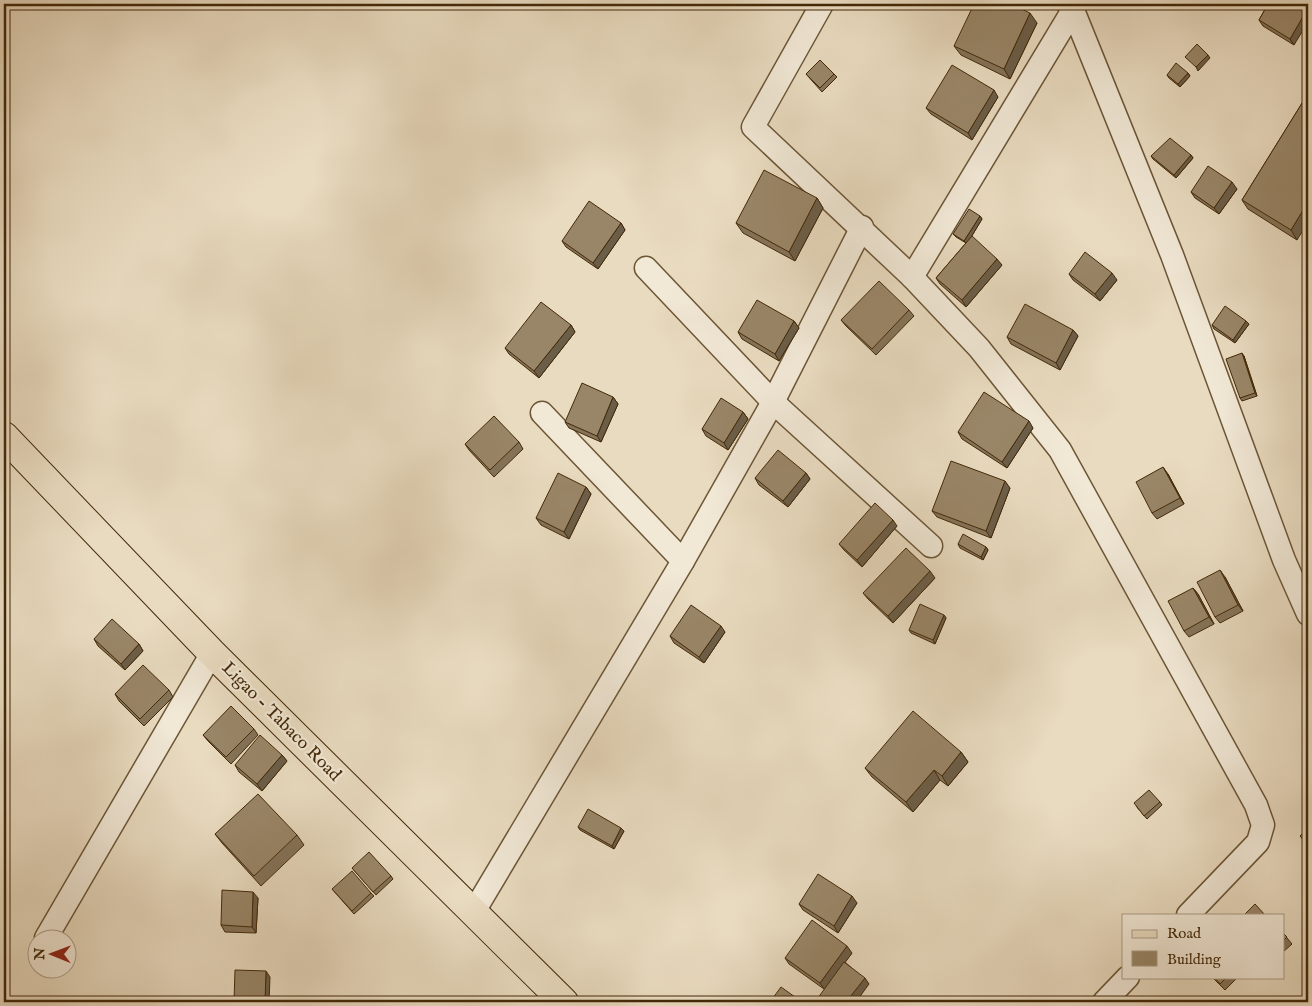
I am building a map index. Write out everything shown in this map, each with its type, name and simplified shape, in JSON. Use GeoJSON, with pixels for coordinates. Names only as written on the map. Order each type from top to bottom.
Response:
{"type":"FeatureCollection","features":[{"type":"Feature","properties":{"kind":"main road","name":"Ligao - Tabaco Road"},"geometry":{"type":"LineString","coordinates":[[4,436],[212,653],[564,1002]]}},
{"type":"Feature","properties":{"kind":"street"},"geometry":{"type":"LineString","coordinates":[[822,4],[752,127],[862,228],[912,277],[979,348],[1060,450],[1256,805],[1263,825],[1258,842],[1189,914]]}},
{"type":"Feature","properties":{"kind":"street"},"geometry":{"type":"LineString","coordinates":[[912,277],[1071,7]]}},
{"type":"Feature","properties":{"kind":"street"},"geometry":{"type":"LineString","coordinates":[[1071,7],[1172,254],[1284,560],[1308,614]]}},
{"type":"Feature","properties":{"kind":"street"},"geometry":{"type":"LineString","coordinates":[[473,913],[683,561],[773,402],[862,228]]}},
{"type":"Feature","properties":{"kind":"street"},"geometry":{"type":"LineString","coordinates":[[646,268],[773,402],[931,546]]}},
{"type":"Feature","properties":{"kind":"street"},"geometry":{"type":"LineString","coordinates":[[542,412],[683,561]]}},
{"type":"Feature","properties":{"kind":"street"},"geometry":{"type":"LineString","coordinates":[[52,928],[212,653]]}},
{"type":"Feature","properties":{"kind":"street"},"geometry":{"type":"LineString","coordinates":[[1104,1002],[1127,978]]}},
{"type":"Feature","properties":{"kind":"building"},"geometry":{"type":"Polygon","coordinates":[[[974,4],[1011,4],[1030,13],[1004,69],[954,46],[974,4]]]}},
{"type":"Feature","properties":{"kind":"building"},"geometry":{"type":"Polygon","coordinates":[[[1268,4],[1308,4],[1308,8],[1290,39],[1259,20],[1268,4]]]}},
{"type":"Feature","properties":{"kind":"building"},"geometry":{"type":"Polygon","coordinates":[[[1197,44],[1208,55],[1196,67],[1185,57],[1197,44]]]}},
{"type":"Feature","properties":{"kind":"building"},"geometry":{"type":"Polygon","coordinates":[[[820,60],[834,74],[820,88],[806,74],[820,60]]]}},
{"type":"Feature","properties":{"kind":"building"},"geometry":{"type":"Polygon","coordinates":[[[1176,63],[1188,73],[1178,84],[1167,75],[1176,63]]]}},
{"type":"Feature","properties":{"kind":"building"},"geometry":{"type":"Polygon","coordinates":[[[952,65],[994,90],[968,133],[926,108],[952,65]]]}},
{"type":"Feature","properties":{"kind":"building"},"geometry":{"type":"Polygon","coordinates":[[[1304,100],[1308,102],[1308,202],[1291,230],[1242,200],[1304,100]]]}},
{"type":"Feature","properties":{"kind":"building"},"geometry":{"type":"Polygon","coordinates":[[[1170,138],[1191,155],[1174,175],[1151,156],[1170,138]]]}},
{"type":"Feature","properties":{"kind":"building"},"geometry":{"type":"Polygon","coordinates":[[[1208,166],[1232,182],[1214,208],[1191,192],[1208,166]]]}},
{"type":"Feature","properties":{"kind":"building"},"geometry":{"type":"Polygon","coordinates":[[[764,170],[817,198],[789,252],[736,223],[764,170]]]}},
{"type":"Feature","properties":{"kind":"building"},"geometry":{"type":"Polygon","coordinates":[[[589,201],[621,223],[593,263],[562,241],[589,201]]]}},
{"type":"Feature","properties":{"kind":"building"},"geometry":{"type":"Polygon","coordinates":[[[969,209],[980,216],[964,241],[953,234],[969,209]]]}},
{"type":"Feature","properties":{"kind":"building"},"geometry":{"type":"Polygon","coordinates":[[[972,236],[997,259],[962,300],[936,278],[972,236]]]}},
{"type":"Feature","properties":{"kind":"building"},"geometry":{"type":"Polygon","coordinates":[[[1085,252],[1112,273],[1095,294],[1069,274],[1085,252]]]}},
{"type":"Feature","properties":{"kind":"building"},"geometry":{"type":"Polygon","coordinates":[[[879,281],[909,310],[872,349],[841,320],[879,281]]]}},
{"type":"Feature","properties":{"kind":"building"},"geometry":{"type":"Polygon","coordinates":[[[757,300],[794,321],[775,354],[738,332],[757,300]]]}},
{"type":"Feature","properties":{"kind":"building"},"geometry":{"type":"Polygon","coordinates":[[[541,302],[571,325],[534,371],[505,348],[541,302]]]}},
{"type":"Feature","properties":{"kind":"building"},"geometry":{"type":"Polygon","coordinates":[[[1025,304],[1073,330],[1056,363],[1007,337],[1025,304]]]}},
{"type":"Feature","properties":{"kind":"building"},"geometry":{"type":"Polygon","coordinates":[[[1225,306],[1246,321],[1233,340],[1212,325],[1225,306]]]}},
{"type":"Feature","properties":{"kind":"building"},"geometry":{"type":"Polygon","coordinates":[[[1242,353],[1255,393],[1240,398],[1226,359],[1242,353]]]}},
{"type":"Feature","properties":{"kind":"building"},"geometry":{"type":"Polygon","coordinates":[[[582,383],[613,397],[597,436],[565,422],[582,383]]]}},
{"type":"Feature","properties":{"kind":"building"},"geometry":{"type":"Polygon","coordinates":[[[984,392],[1029,421],[1002,462],[958,432],[984,392]]]}},
{"type":"Feature","properties":{"kind":"building"},"geometry":{"type":"Polygon","coordinates":[[[721,398],[743,412],[724,443],[702,429],[721,398]]]}},
{"type":"Feature","properties":{"kind":"building"},"geometry":{"type":"Polygon","coordinates":[[[494,416],[519,442],[490,470],[465,444],[494,416]]]}},
{"type":"Feature","properties":{"kind":"building"},"geometry":{"type":"Polygon","coordinates":[[[778,450],[806,473],[783,501],[755,478],[778,450]]]}},
{"type":"Feature","properties":{"kind":"building"},"geometry":{"type":"Polygon","coordinates":[[[951,461],[1005,481],[986,531],[932,511],[951,461]]]}},
{"type":"Feature","properties":{"kind":"building"},"geometry":{"type":"Polygon","coordinates":[[[1163,467],[1180,498],[1152,513],[1136,482],[1163,467]]]}},
{"type":"Feature","properties":{"kind":"building"},"geometry":{"type":"Polygon","coordinates":[[[558,473],[586,487],[564,532],[536,518],[558,473]]]}},
{"type":"Feature","properties":{"kind":"building"},"geometry":{"type":"Polygon","coordinates":[[[875,503],[893,520],[857,560],[839,544],[875,503]]]}},
{"type":"Feature","properties":{"kind":"building"},"geometry":{"type":"Polygon","coordinates":[[[963,534],[986,547],[981,557],[958,544],[963,534]]]}},
{"type":"Feature","properties":{"kind":"building"},"geometry":{"type":"Polygon","coordinates":[[[906,548],[930,571],[888,616],[863,593],[906,548]]]}},
{"type":"Feature","properties":{"kind":"building"},"geometry":{"type":"Polygon","coordinates":[[[1220,570],[1238,605],[1215,617],[1197,582],[1220,570]]]}},
{"type":"Feature","properties":{"kind":"building"},"geometry":{"type":"Polygon","coordinates":[[[1193,588],[1209,617],[1184,631],[1168,601],[1193,588]]]}},
{"type":"Feature","properties":{"kind":"building"},"geometry":{"type":"Polygon","coordinates":[[[920,604],[944,615],[933,640],[909,630],[920,604]]]}},
{"type":"Feature","properties":{"kind":"building"},"geometry":{"type":"Polygon","coordinates":[[[691,605],[721,626],[699,657],[670,636],[691,605]]]}},
{"type":"Feature","properties":{"kind":"building"},"geometry":{"type":"Polygon","coordinates":[[[112,619],[139,644],[121,664],[94,639],[112,619]]]}},
{"type":"Feature","properties":{"kind":"building"},"geometry":{"type":"Polygon","coordinates":[[[143,665],[169,690],[140,719],[115,694],[143,665]]]}},
{"type":"Feature","properties":{"kind":"building"},"geometry":{"type":"Polygon","coordinates":[[[231,706],[254,729],[226,757],[203,735],[231,706]]]}},
{"type":"Feature","properties":{"kind":"building"},"geometry":{"type":"Polygon","coordinates":[[[913,711],[961,752],[942,776],[934,770],[906,802],[865,768],[913,711]]]}},
{"type":"Feature","properties":{"kind":"building"},"geometry":{"type":"Polygon","coordinates":[[[260,735],[282,755],[257,784],[235,765],[260,735]]]}},
{"type":"Feature","properties":{"kind":"building"},"geometry":{"type":"Polygon","coordinates":[[[1149,790],[1160,802],[1144,816],[1134,803],[1149,790]]]}},
{"type":"Feature","properties":{"kind":"building"},"geometry":{"type":"Polygon","coordinates":[[[258,794],[297,835],[254,876],[215,834],[258,794]]]}},
{"type":"Feature","properties":{"kind":"building"},"geometry":{"type":"Polygon","coordinates":[[[588,809],[621,828],[612,846],[578,827],[588,809]]]}},
{"type":"Feature","properties":{"kind":"building"},"geometry":{"type":"Polygon","coordinates":[[[1308,828],[1308,846],[1300,836],[1308,828]]]}},
{"type":"Feature","properties":{"kind":"building"},"geometry":{"type":"Polygon","coordinates":[[[369,852],[391,876],[373,892],[352,868],[369,852]]]}},
{"type":"Feature","properties":{"kind":"building"},"geometry":{"type":"Polygon","coordinates":[[[352,871],[371,893],[352,911],[332,889],[352,871]]]}},
{"type":"Feature","properties":{"kind":"building"},"geometry":{"type":"Polygon","coordinates":[[[818,874],[852,896],[834,926],[799,904],[818,874]]]}},
{"type":"Feature","properties":{"kind":"building"},"geometry":{"type":"Polygon","coordinates":[[[222,890],[253,892],[252,927],[221,925],[222,890]]]}},
{"type":"Feature","properties":{"kind":"building"},"geometry":{"type":"Polygon","coordinates":[[[1255,904],[1264,914],[1245,914],[1255,904]]]}},
{"type":"Feature","properties":{"kind":"building"},"geometry":{"type":"Polygon","coordinates":[[[812,920],[847,946],[820,983],[785,958],[812,920]]]}},
{"type":"Feature","properties":{"kind":"building"},"geometry":{"type":"Polygon","coordinates":[[[844,962],[865,978],[846,1002],[815,1002],[844,962]]]}},
{"type":"Feature","properties":{"kind":"building"},"geometry":{"type":"Polygon","coordinates":[[[235,970],[266,971],[265,1002],[234,1002],[235,970]]]}},
{"type":"Feature","properties":{"kind":"building"},"geometry":{"type":"Polygon","coordinates":[[[1215,978],[1226,978],[1220,984],[1215,978]]]}},
{"type":"Feature","properties":{"kind":"building"},"geometry":{"type":"Polygon","coordinates":[[[781,987],[802,1002],[770,1002],[781,987]]]}}]}
